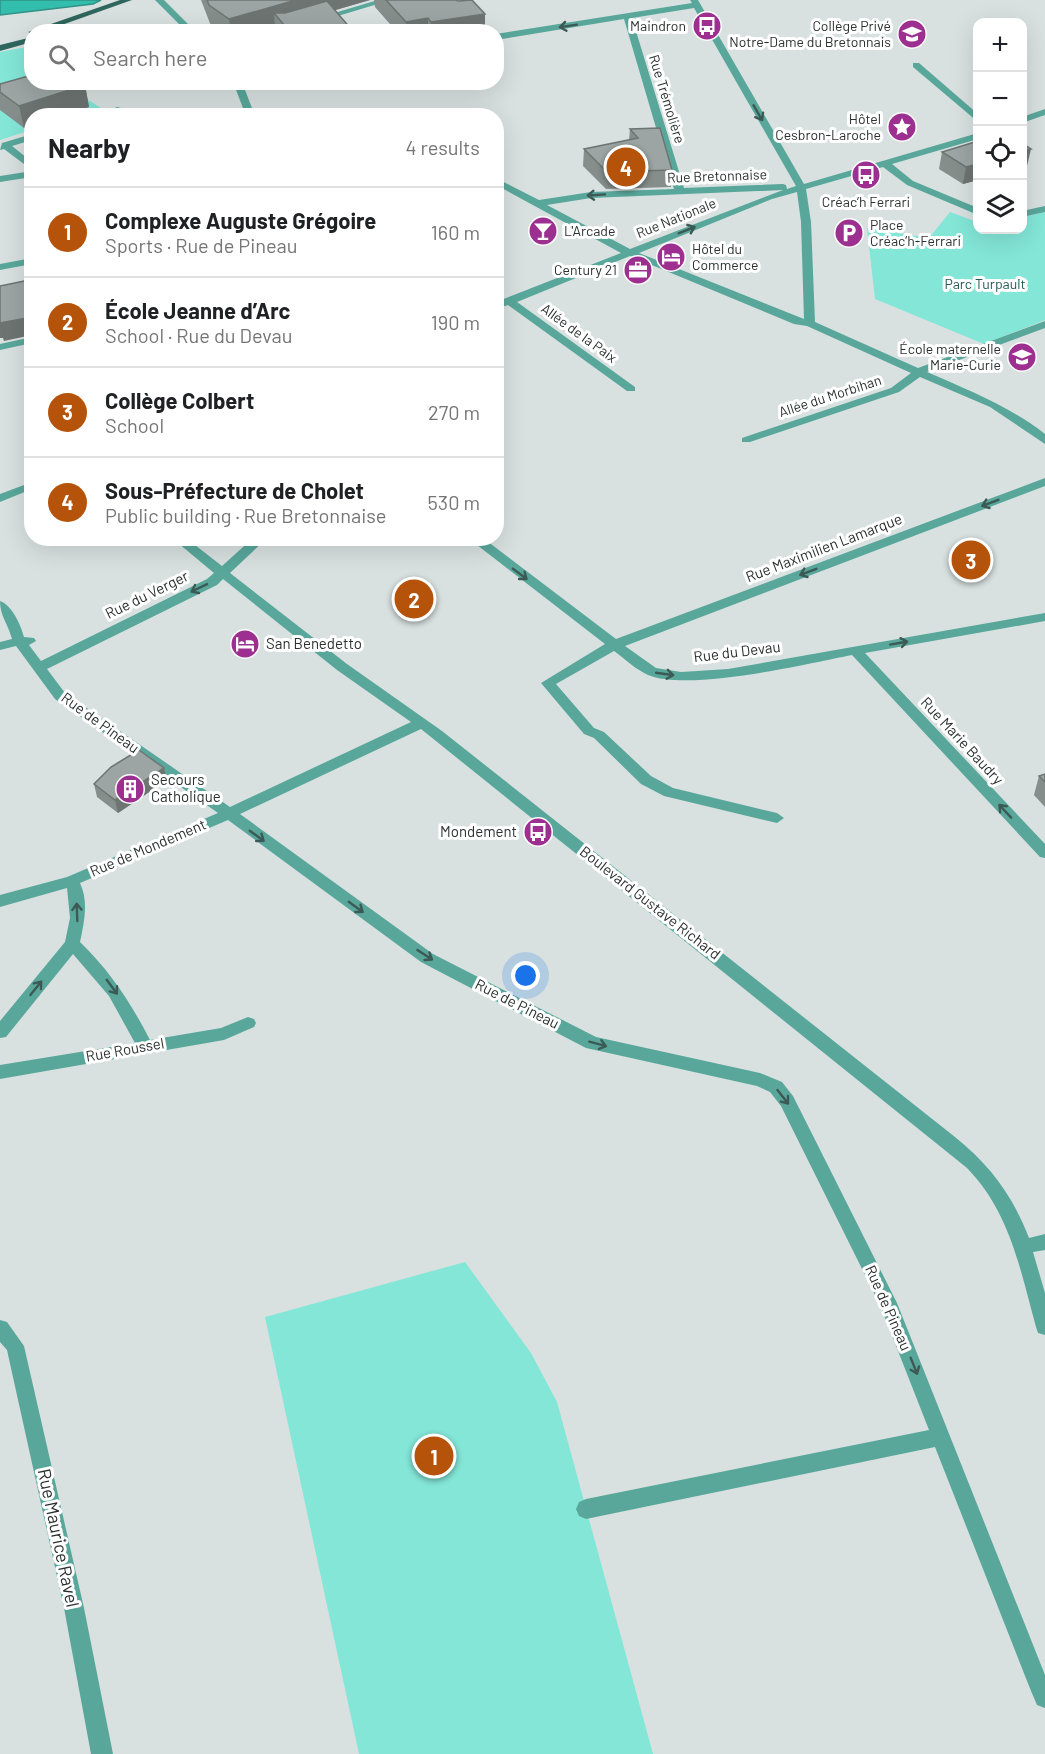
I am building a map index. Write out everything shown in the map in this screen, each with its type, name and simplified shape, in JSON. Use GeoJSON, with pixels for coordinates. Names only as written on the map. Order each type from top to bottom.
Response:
{"type":"FeatureCollection","features":[{"type":"Feature","properties":{"kind":"main road"},"geometry":{"type":"LineString","coordinates":[[56,24],[128,0]]}},
{"type":"Feature","properties":{"kind":"main road"},"geometry":{"type":"LineString","coordinates":[[74,24],[135,0]]}},
{"type":"Feature","properties":{"kind":"main road"},"geometry":{"type":"LineString","coordinates":[[0,41],[24,34]]}},
{"type":"Feature","properties":{"kind":"main road"},"geometry":{"type":"LineString","coordinates":[[0,48],[24,41]]}},
{"type":"Feature","properties":{"kind":"street"},"geometry":{"type":"LineString","coordinates":[[159,0],[184,24]]}},
{"type":"Feature","properties":{"kind":"street"},"geometry":{"type":"LineString","coordinates":[[307,22],[319,23],[387,0]]}},
{"type":"Feature","properties":{"kind":"street"},"geometry":{"type":"LineString","coordinates":[[504,36],[695,2],[801,186],[806,222],[810,323]]}},
{"type":"Feature","properties":{"kind":"street","name":"Rue Trémolière"},"geometry":{"type":"LineString","coordinates":[[626,16],[680,191]]}},
{"type":"Feature","properties":{"kind":"street"},"geometry":{"type":"LineString","coordinates":[[916,65],[973,115]]}},
{"type":"Feature","properties":{"kind":"street"},"geometry":{"type":"LineString","coordinates":[[240,90],[248,108]]}},
{"type":"Feature","properties":{"kind":"street"},"geometry":{"type":"LineString","coordinates":[[1027,118],[1045,111]]}},
{"type":"Feature","properties":{"kind":"street"},"geometry":{"type":"LineString","coordinates":[[801,186],[973,137]]}},
{"type":"Feature","properties":{"kind":"street"},"geometry":{"type":"LineString","coordinates":[[2,146],[24,139]]}},
{"type":"Feature","properties":{"kind":"street"},"geometry":{"type":"LineString","coordinates":[[2,146],[24,161]]}},
{"type":"Feature","properties":{"kind":"street"},"geometry":{"type":"LineString","coordinates":[[884,164],[910,183],[973,210]]}},
{"type":"Feature","properties":{"kind":"street"},"geometry":{"type":"LineString","coordinates":[[0,179],[24,175]]}},
{"type":"Feature","properties":{"kind":"street"},"geometry":{"type":"LineString","coordinates":[[504,185],[630,253],[798,322],[810,323],[819,330],[994,405],[1020,420],[1045,440]]}},
{"type":"Feature","properties":{"kind":"street","name":"Rue Bretonnaise"},"geometry":{"type":"LineString","coordinates":[[539,203],[591,195],[801,186]]}},
{"type":"Feature","properties":{"kind":"street","name":"Rue Nationale"},"geometry":{"type":"LineString","coordinates":[[504,303],[801,186]]}},
{"type":"Feature","properties":{"kind":"street"},"geometry":{"type":"LineString","coordinates":[[1027,213],[1045,209]]}},
{"type":"Feature","properties":{"kind":"street"},"geometry":{"type":"LineString","coordinates":[[0,267],[24,262]]}},
{"type":"Feature","properties":{"kind":"street","name":"Allée de la Paix"},"geometry":{"type":"LineString","coordinates":[[509,301],[631,389]]}},
{"type":"Feature","properties":{"kind":"street","name":"Allée du Morbihan"},"geometry":{"type":"LineString","coordinates":[[746,440],[895,390],[918,372],[1045,324]]}},
{"type":"Feature","properties":{"kind":"street"},"geometry":{"type":"LineString","coordinates":[[0,347],[24,342]]}},
{"type":"Feature","properties":{"kind":"street","name":"Rue Maximilien Lamarque"},"geometry":{"type":"LineString","coordinates":[[777,818],[669,792],[646,780],[599,735],[589,731],[548,683],[614,645],[1045,482]]}},
{"type":"Feature","properties":{"kind":"street"},"geometry":{"type":"LineString","coordinates":[[0,498],[24,488]]}},
{"type":"Feature","properties":{"kind":"street","name":"Boulevard Gustave Richard"},"geometry":{"type":"LineString","coordinates":[[188,546],[342,667],[422,723],[908,1108],[981,1171],[1007,1207],[1022,1247],[1045,1327]]}},
{"type":"Feature","properties":{"kind":"street","name":"Rue du Verger"},"geometry":{"type":"LineString","coordinates":[[39,667],[212,582],[252,546]]}},
{"type":"Feature","properties":{"kind":"street","name":"Rue du Devau"},"geometry":{"type":"LineString","coordinates":[[484,546],[653,672],[681,676],[728,673],[1045,617]]}},
{"type":"Feature","properties":{"kind":"street","name":"Rue de Pineau"},"geometry":{"type":"LineString","coordinates":[[0,605],[15,626],[19,641],[60,696],[427,957],[592,1042],[760,1080],[776,1088],[787,1101],[888,1303],[1045,1697]]}},
{"type":"Feature","properties":{"kind":"street"},"geometry":{"type":"LineString","coordinates":[[0,645],[19,641],[33,643],[44,657],[54,660]]}},
{"type":"Feature","properties":{"kind":"street","name":"Rue Marie Baudry"},"geometry":{"type":"LineString","coordinates":[[856,651],[1045,853]]}},
{"type":"Feature","properties":{"kind":"street","name":"Rue de Mondement"},"geometry":{"type":"LineString","coordinates":[[0,901],[71,881],[227,814],[422,723]]}},
{"type":"Feature","properties":{"kind":"street"},"geometry":{"type":"LineString","coordinates":[[0,1032],[72,944],[78,918],[75,889],[71,881]]}},
{"type":"Feature","properties":{"kind":"street"},"geometry":{"type":"LineString","coordinates":[[72,944],[97,967],[124,1004],[145,1046]]}},
{"type":"Feature","properties":{"kind":"street","name":"Rue Roussel"},"geometry":{"type":"LineString","coordinates":[[0,1072],[224,1034],[248,1023]]}},
{"type":"Feature","properties":{"kind":"street"},"geometry":{"type":"LineString","coordinates":[[1022,1247],[1045,1242]]}},
{"type":"Feature","properties":{"kind":"street","name":"Rue Maurice Ravel"},"geometry":{"type":"LineString","coordinates":[[0,1328],[15,1346],[74,1608],[102,1754]]}},
{"type":"Feature","properties":{"kind":"street"},"geometry":{"type":"LineString","coordinates":[[586,1509],[941,1437]]}},
{"type":"Feature","properties":{"kind":"green space"},"geometry":{"type":"Polygon","coordinates":[[[24,47],[24,90],[72,90],[101,108],[24,108],[24,132],[0,140],[0,52],[24,47]]]}},
{"type":"Feature","properties":{"kind":"green space","name":"Parc Turpault"},"geometry":{"type":"Polygon","coordinates":[[[950,212],[973,221],[973,234],[1027,234],[1027,216],[1045,212],[1045,320],[984,344],[875,299],[867,228],[929,238],[950,212]]]}},
{"type":"Feature","properties":{"kind":"green space"},"geometry":{"type":"Polygon","coordinates":[[[465,1262],[531,1353],[557,1402],[653,1754],[359,1754],[265,1317],[465,1262]]]}},
{"type":"Feature","properties":{"kind":"shaded area"},"geometry":{"type":"Polygon","coordinates":[[[0,0],[101,0],[93,4],[0,15],[0,0]]]}},
{"type":"Feature","properties":{"kind":"building"},"geometry":{"type":"Polygon","coordinates":[[[207,0],[296,0],[229,19],[209,5],[207,0]]]}},
{"type":"Feature","properties":{"kind":"building"},"geometry":{"type":"Polygon","coordinates":[[[386,0],[472,0],[485,14],[431,22],[428,18],[406,22],[386,0]]]}},
{"type":"Feature","properties":{"kind":"building"},"geometry":{"type":"Polygon","coordinates":[[[327,1],[347,24],[283,24],[274,13],[285,13],[327,1]]]}},
{"type":"Feature","properties":{"kind":"building"},"geometry":{"type":"Polygon","coordinates":[[[24,77],[24,90],[69,90],[19,106],[0,92],[0,84],[24,77]]]}},
{"type":"Feature","properties":{"kind":"building"},"geometry":{"type":"Polygon","coordinates":[[[660,128],[672,170],[607,172],[584,149],[638,138],[630,129],[660,128]]]}},
{"type":"Feature","properties":{"kind":"building"},"geometry":{"type":"Polygon","coordinates":[[[973,143],[973,165],[966,167],[942,152],[973,143]]]}},
{"type":"Feature","properties":{"kind":"building"},"geometry":{"type":"Polygon","coordinates":[[[24,281],[24,318],[0,323],[0,286],[24,281]]]}},
{"type":"Feature","properties":{"kind":"building"},"geometry":{"type":"Polygon","coordinates":[[[139,750],[164,768],[115,800],[94,784],[111,767],[139,750]]]}},
{"type":"Feature","properties":{"kind":"building"},"geometry":{"type":"Polygon","coordinates":[[[1045,774],[1045,782],[1039,776],[1045,774]]]}},
{"type":"Feature","properties":{"kind":"place","name":"Maindron"},"geometry":{"type":"Point","coordinates":[707,26]}},
{"type":"Feature","properties":{"kind":"place","name":"Collège Privé Notre-Dame du Bretonnais"},"geometry":{"type":"Point","coordinates":[912,34]}},
{"type":"Feature","properties":{"kind":"place","name":"Hôtel Cesbron-Laroche"},"geometry":{"type":"Point","coordinates":[902,127]}},
{"type":"Feature","properties":{"kind":"place","name":"Sous-Préfecture de Cholet"},"geometry":{"type":"Point","coordinates":[626,167]}},
{"type":"Feature","properties":{"kind":"place","name":"Créac’h Ferrari"},"geometry":{"type":"Point","coordinates":[866,175]}},
{"type":"Feature","properties":{"kind":"place","name":"L'Arcade"},"geometry":{"type":"Point","coordinates":[543,231]}},
{"type":"Feature","properties":{"kind":"place","name":"Place Créac’h-Ferrari"},"geometry":{"type":"Point","coordinates":[849,233]}},
{"type":"Feature","properties":{"kind":"place","name":"Hôtel du Commerce"},"geometry":{"type":"Point","coordinates":[671,257]}},
{"type":"Feature","properties":{"kind":"place","name":"Century 21"},"geometry":{"type":"Point","coordinates":[638,270]}},
{"type":"Feature","properties":{"kind":"place","name":"École maternelle Marie-Curie"},"geometry":{"type":"Point","coordinates":[1022,357]}},
{"type":"Feature","properties":{"kind":"place","name":"Collège Colbert"},"geometry":{"type":"Point","coordinates":[971,560]}},
{"type":"Feature","properties":{"kind":"place","name":"École Jeanne d’Arc"},"geometry":{"type":"Point","coordinates":[414,599]}},
{"type":"Feature","properties":{"kind":"place","name":"San Benedetto"},"geometry":{"type":"Point","coordinates":[245,644]}},
{"type":"Feature","properties":{"kind":"place","name":"Secours Catholique"},"geometry":{"type":"Point","coordinates":[130,789]}},
{"type":"Feature","properties":{"kind":"place","name":"Mondement"},"geometry":{"type":"Point","coordinates":[538,832]}},
{"type":"Feature","properties":{"kind":"place","name":"Complexe Auguste Grégoire"},"geometry":{"type":"Point","coordinates":[434,1456]}}]}
